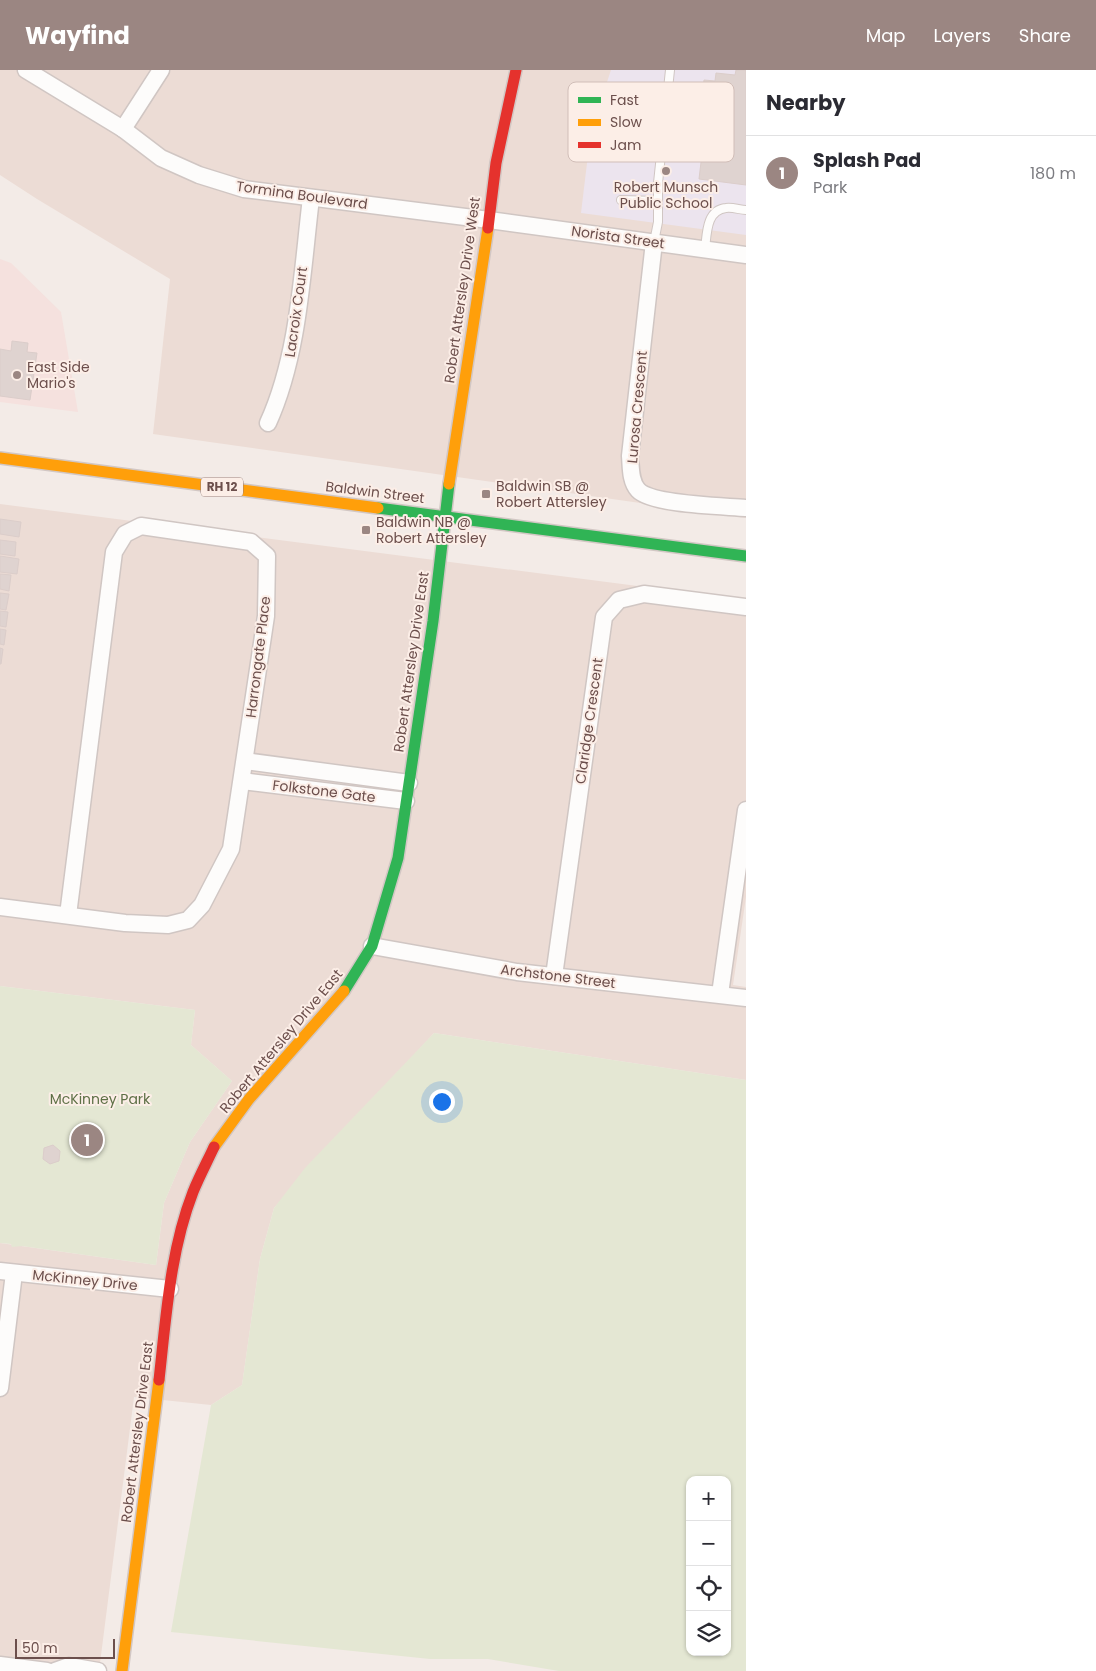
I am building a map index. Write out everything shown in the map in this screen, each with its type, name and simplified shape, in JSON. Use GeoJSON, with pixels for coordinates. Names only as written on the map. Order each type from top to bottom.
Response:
{"type":"FeatureCollection","features":[{"type":"Feature","properties":{"kind":"street","name":"Tormina Boulevard"},"geometry":{"type":"LineString","coordinates":[[26,70],[123,129],[161,158],[199,176],[244,189],[489,220]]}},
{"type":"Feature","properties":{"kind":"street"},"geometry":{"type":"LineString","coordinates":[[123,129],[161,70]]}},
{"type":"Feature","properties":{"kind":"street","name":"Robert Attersley Drive West"},"geometry":{"type":"LineString","coordinates":[[444,516],[502,126],[516,70]]}},
{"type":"Feature","properties":{"kind":"street","name":"Lacroix Court"},"geometry":{"type":"LineString","coordinates":[[268,423],[276,406],[287,371],[296,320],[311,198]]}},
{"type":"Feature","properties":{"kind":"street","name":"Norista Street"},"geometry":{"type":"LineString","coordinates":[[489,220],[746,255]]}},
{"type":"Feature","properties":{"kind":"street","name":"Lurosa Crescent"},"geometry":{"type":"LineString","coordinates":[[654,242],[630,456],[632,478],[638,490],[650,497],[675,502],[746,508]]}},
{"type":"Feature","properties":{"kind":"street","name":"Baldwin Street"},"geometry":{"type":"LineString","coordinates":[[0,458],[746,556]]}},
{"type":"Feature","properties":{"kind":"street","name":"Robert Attersley Drive East"},"geometry":{"type":"LineString","coordinates":[[122,1671],[170,1289],[178,1240],[193,1193],[215,1145],[249,1099],[348,986],[372,946],[398,858],[433,621],[444,516]]}},
{"type":"Feature","properties":{"kind":"street","name":"Harrongate Place"},"geometry":{"type":"LineString","coordinates":[[0,906],[125,923],[168,925],[188,920],[202,905],[231,849],[266,616],[267,556],[251,542],[141,526],[125,534],[114,552],[68,915]]}},
{"type":"Feature","properties":{"kind":"street","name":"Claridge Crescent"},"geometry":{"type":"LineString","coordinates":[[554,976],[604,618],[619,600],[644,594],[746,607]]}},
{"type":"Feature","properties":{"kind":"street","name":"Folkstone Gate"},"geometry":{"type":"LineString","coordinates":[[245,761],[409,783]]}},
{"type":"Feature","properties":{"kind":"street","name":"Folkstone Gate"},"geometry":{"type":"LineString","coordinates":[[242,781],[406,801]]}},
{"type":"Feature","properties":{"kind":"street"},"geometry":{"type":"LineString","coordinates":[[720,994],[744,837],[746,810]]}},
{"type":"Feature","properties":{"kind":"street","name":"Archstone Street"},"geometry":{"type":"LineString","coordinates":[[372,946],[517,972],[746,998]]}},
{"type":"Feature","properties":{"kind":"street"},"geometry":{"type":"LineString","coordinates":[[0,1388],[7,1272]]}},
{"type":"Feature","properties":{"kind":"street","name":"McKinney Drive"},"geometry":{"type":"LineString","coordinates":[[7,1272],[170,1289]]}},
{"type":"Feature","properties":{"kind":"street"},"geometry":{"type":"LineString","coordinates":[[0,1665],[47,1671]]}},
{"type":"Feature","properties":{"kind":"street"},"geometry":{"type":"LineString","coordinates":[[55,1671],[69,1666],[98,1671]]}},
{"type":"Feature","properties":{"kind":"lane"},"geometry":{"type":"LineString","coordinates":[[654,242],[658,222],[660,162]]}},
{"type":"Feature","properties":{"kind":"lane"},"geometry":{"type":"LineString","coordinates":[[621,200],[658,201]]}},
{"type":"Feature","properties":{"kind":"lane"},"geometry":{"type":"LineString","coordinates":[[704,249],[710,218],[718,210],[727,208],[746,210]]}},
{"type":"Feature","properties":{"kind":"shaded area"},"geometry":{"type":"Polygon","coordinates":[[[0,70],[746,70],[746,518],[153,434],[170,279],[0,175],[0,70]]]}},
{"type":"Feature","properties":{"kind":"shaded area"},"geometry":{"type":"Polygon","coordinates":[[[611,70],[746,70],[746,235],[581,213],[587,162],[734,162],[734,82],[607,82],[611,70]]]}},
{"type":"Feature","properties":{"kind":"shaded area"},"geometry":{"type":"Polygon","coordinates":[[[0,259],[11,263],[61,312],[78,412],[0,402],[0,259]]]}},
{"type":"Feature","properties":{"kind":"shaded area"},"geometry":{"type":"Polygon","coordinates":[[[0,504],[746,600],[746,897],[733,985],[746,987],[746,1080],[434,1033],[274,1208],[260,1259],[242,1385],[211,1405],[134,1397],[99,1671],[0,1671],[0,1243],[156,1265],[164,1203],[190,1142],[232,1081],[191,1045],[195,1010],[0,986],[0,504]]]}},
{"type":"Feature","properties":{"kind":"green space","name":"McKinney Park"},"geometry":{"type":"Polygon","coordinates":[[[0,986],[195,1010],[191,1045],[232,1081],[190,1142],[164,1203],[156,1265],[22,1246],[12,1247],[11,1244],[0,1243],[0,986]]]}},
{"type":"Feature","properties":{"kind":"green space"},"geometry":{"type":"Polygon","coordinates":[[[434,1033],[746,1080],[746,1671],[559,1671],[488,1659],[430,1659],[171,1632],[211,1405],[242,1385],[260,1259],[274,1208],[305,1168],[434,1033]]]}},
{"type":"Feature","properties":{"kind":"building"},"geometry":{"type":"Polygon","coordinates":[[[736,70],[746,70],[746,185],[699,179],[701,162],[734,162],[734,82],[704,82],[704,80],[715,81],[716,73],[735,75],[736,70]]]}},
{"type":"Feature","properties":{"kind":"building","name":"East Side Mario's"},"geometry":{"type":"Polygon","coordinates":[[[12,341],[28,343],[27,352],[37,353],[30,400],[0,396],[0,349],[11,351],[12,341]]]}},
{"type":"Feature","properties":{"kind":"building"},"geometry":{"type":"Polygon","coordinates":[[[0,519],[21,522],[19,537],[0,534],[0,519]]]}},
{"type":"Feature","properties":{"kind":"building"},"geometry":{"type":"Polygon","coordinates":[[[0,540],[16,542],[15,556],[0,554],[0,540]]]}},
{"type":"Feature","properties":{"kind":"building"},"geometry":{"type":"Polygon","coordinates":[[[0,556],[19,559],[17,574],[0,572],[0,556]]]}},
{"type":"Feature","properties":{"kind":"building"},"geometry":{"type":"Polygon","coordinates":[[[0,574],[11,575],[9,591],[0,589],[0,574]]]}},
{"type":"Feature","properties":{"kind":"building"},"geometry":{"type":"Polygon","coordinates":[[[0,593],[9,594],[6,610],[0,609],[0,593]]]}},
{"type":"Feature","properties":{"kind":"building"},"geometry":{"type":"Polygon","coordinates":[[[0,611],[8,612],[6,627],[0,626],[0,611]]]}},
{"type":"Feature","properties":{"kind":"building"},"geometry":{"type":"Polygon","coordinates":[[[0,629],[6,630],[4,645],[0,644],[0,629]]]}},
{"type":"Feature","properties":{"kind":"building"},"geometry":{"type":"Polygon","coordinates":[[[0,648],[3,649],[1,664],[0,664],[0,648]]]}},
{"type":"Feature","properties":{"kind":"building"},"geometry":{"type":"Polygon","coordinates":[[[53,1145],[60,1151],[59,1161],[50,1164],[43,1159],[44,1148],[53,1145]]]}},
{"type":"Feature","properties":{"kind":"traffic: fast"},"geometry":{"type":"LineString","coordinates":[[344,991],[372,946],[398,858],[433,621],[449,484]]}},
{"type":"Feature","properties":{"kind":"traffic: fast"},"geometry":{"type":"LineString","coordinates":[[378,508],[746,556]]}},
{"type":"Feature","properties":{"kind":"traffic: slow"},"geometry":{"type":"LineString","coordinates":[[449,484],[488,228]]}},
{"type":"Feature","properties":{"kind":"traffic: slow"},"geometry":{"type":"LineString","coordinates":[[0,458],[378,508]]}},
{"type":"Feature","properties":{"kind":"traffic: slow"},"geometry":{"type":"LineString","coordinates":[[214,1147],[249,1099],[344,991]]}},
{"type":"Feature","properties":{"kind":"traffic: slow"},"geometry":{"type":"LineString","coordinates":[[122,1671],[159,1380]]}},
{"type":"Feature","properties":{"kind":"traffic: jam"},"geometry":{"type":"LineString","coordinates":[[488,228],[496,163],[516,70]]}},
{"type":"Feature","properties":{"kind":"traffic: jam"},"geometry":{"type":"LineString","coordinates":[[159,1380],[170,1285],[179,1238],[193,1192],[214,1147]]}},
{"type":"Feature","properties":{"kind":"place","name":"Robert Munsch Public School"},"geometry":{"type":"Point","coordinates":[666,171]}},
{"type":"Feature","properties":{"kind":"place","name":"East Side Mario's"},"geometry":{"type":"Point","coordinates":[17,375]}},
{"type":"Feature","properties":{"kind":"place","name":"Baldwin SB @ Robert Attersley"},"geometry":{"type":"Point","coordinates":[486,494]}},
{"type":"Feature","properties":{"kind":"place","name":"Baldwin NB @ Robert Attersley"},"geometry":{"type":"Point","coordinates":[366,530]}},
{"type":"Feature","properties":{"kind":"place","name":"Splash Pad"},"geometry":{"type":"Point","coordinates":[87,1140]}}]}
